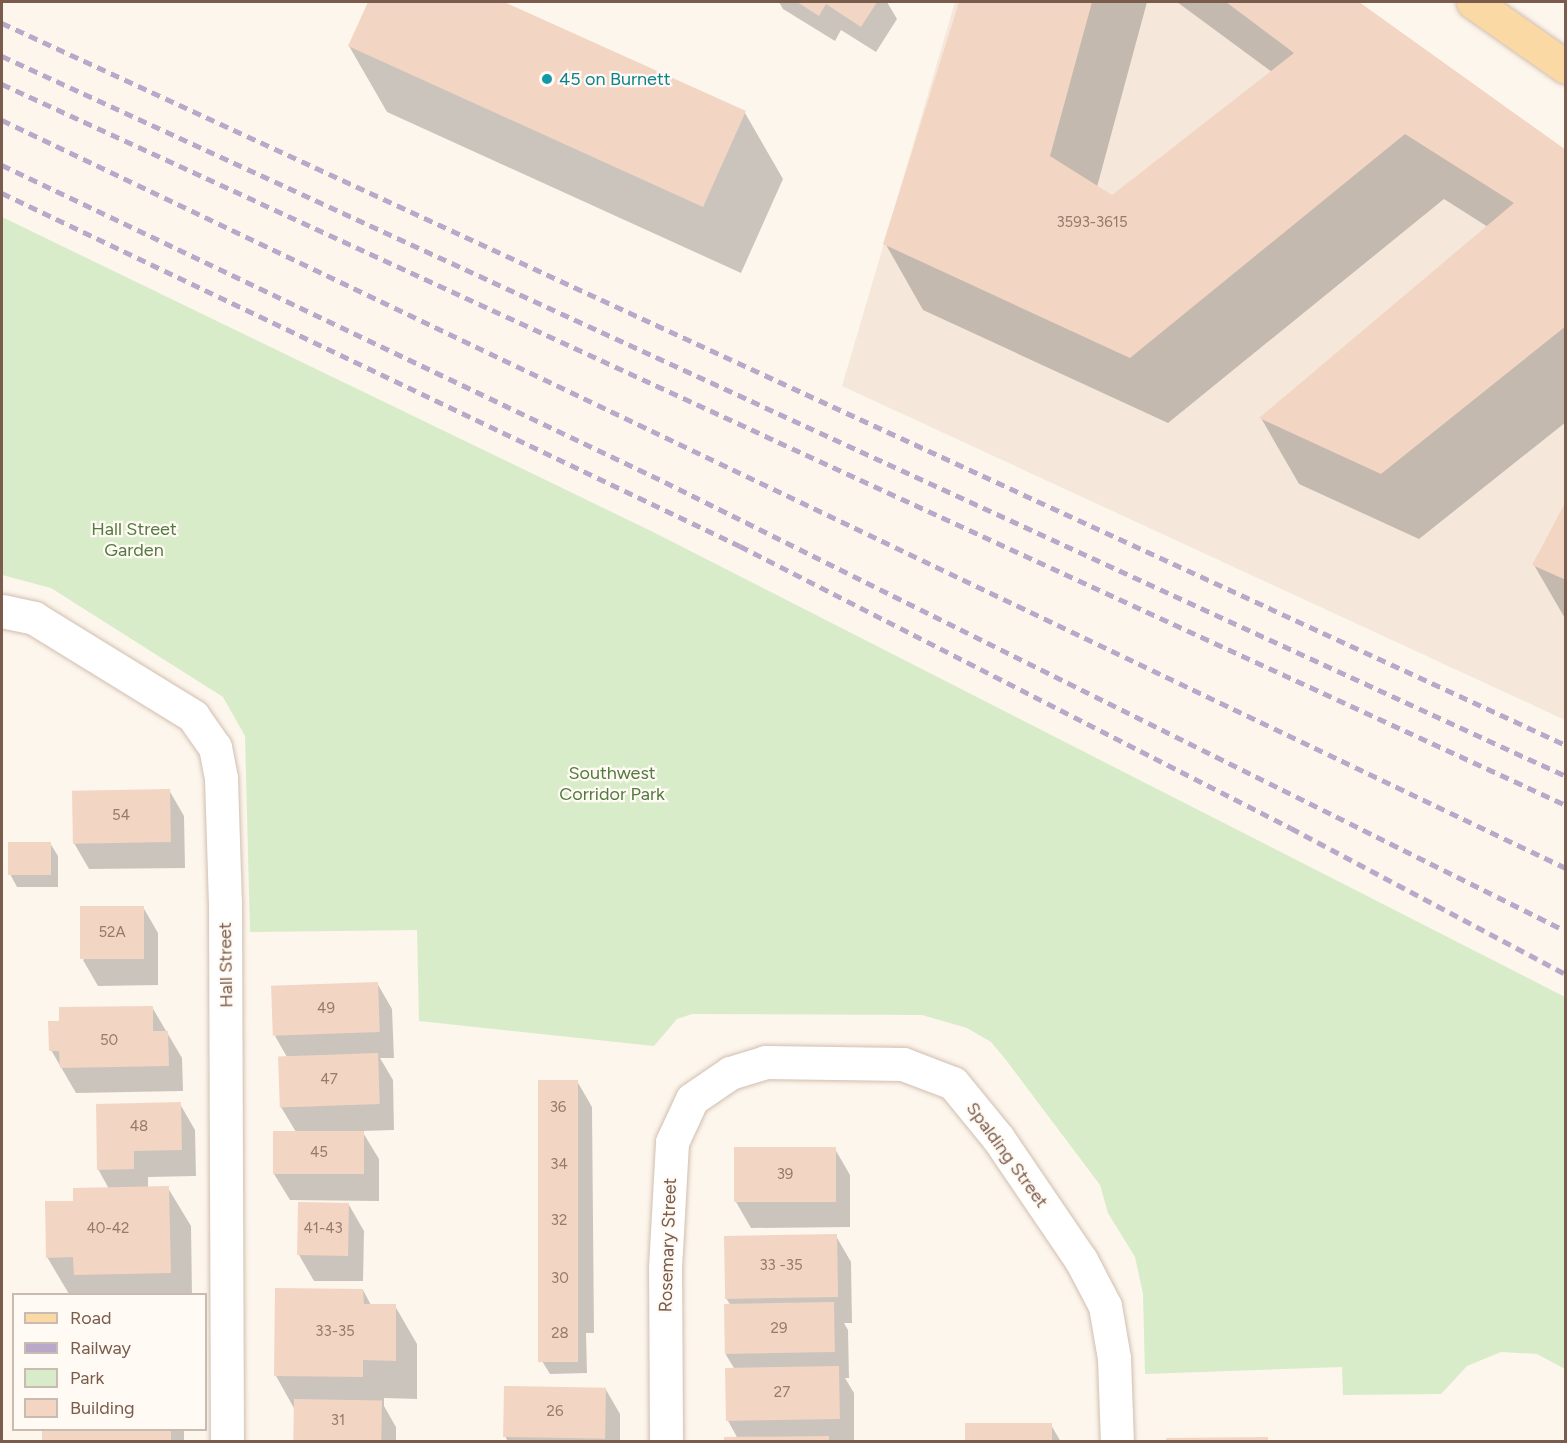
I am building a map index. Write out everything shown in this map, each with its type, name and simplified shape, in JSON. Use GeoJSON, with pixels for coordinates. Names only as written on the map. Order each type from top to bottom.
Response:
{"type":"FeatureCollection","features":[{"type":"Feature","properties":{"kind":"main road"},"geometry":{"type":"LineString","coordinates":[[1473,2],[1566,67]]}},
{"type":"Feature","properties":{"kind":"street","name":"Hall Street"},"geometry":{"type":"LineString","coordinates":[[2,611],[34,618],[194,716],[215,747],[221,778],[225,902],[226,1442]]}},
{"type":"Feature","properties":{"kind":"street","name":"Spalding Street"},"geometry":{"type":"LineString","coordinates":[[730,1073],[765,1062],[903,1064],[953,1083],[998,1138],[1082,1260],[1105,1306],[1114,1358],[1117,1442]]}},
{"type":"Feature","properties":{"kind":"street","name":"Rosemary Street"},"geometry":{"type":"LineString","coordinates":[[666,1442],[665,1268],[672,1142],[692,1099],[730,1073]]}},
{"type":"Feature","properties":{"kind":"shaded area"},"geometry":{"type":"Polygon","coordinates":[[[955,2],[1359,2],[1565,155],[1565,720],[842,386],[955,2]]]}},
{"type":"Feature","properties":{"kind":"green space","name":"Southwest Corridor Park"},"geometry":{"type":"Polygon","coordinates":[[[2,217],[653,532],[1565,997],[1565,1369],[1537,1354],[1501,1352],[1467,1366],[1441,1394],[1343,1395],[1342,1367],[1145,1374],[1143,1294],[1135,1257],[1108,1213],[1100,1185],[991,1042],[967,1028],[922,1015],[692,1014],[677,1019],[654,1046],[419,1021],[417,930],[250,932],[245,736],[223,697],[51,588],[2,575],[2,217]]]}},
{"type":"Feature","properties":{"kind":"building","name":"45 on Burnett"},"geometry":{"type":"Polygon","coordinates":[[[368,2],[504,2],[746,111],[703,207],[348,46],[368,2]]]}},
{"type":"Feature","properties":{"kind":"building"},"geometry":{"type":"Polygon","coordinates":[[[797,2],[877,2],[861,27],[826,4],[819,16],[797,2]]]}},
{"type":"Feature","properties":{"kind":"building"},"geometry":{"type":"Polygon","coordinates":[[[959,2],[1092,2],[1050,156],[1112,195],[1294,53],[1226,2],[1359,2],[1566,150],[1566,326],[1381,474],[1259,418],[1514,203],[1405,134],[1130,358],[883,244],[959,2]]]}},
{"type":"Feature","properties":{"kind":"building"},"geometry":{"type":"Polygon","coordinates":[[[1566,501],[1566,580],[1532,565],[1566,501]]]}},
{"type":"Feature","properties":{"kind":"building"},"geometry":{"type":"Polygon","coordinates":[[[170,789],[171,842],[73,844],[72,791],[170,789]]]}},
{"type":"Feature","properties":{"kind":"building"},"geometry":{"type":"Polygon","coordinates":[[[8,842],[51,842],[51,875],[8,875],[8,842]]]}},
{"type":"Feature","properties":{"kind":"building"},"geometry":{"type":"Polygon","coordinates":[[[80,906],[144,906],[144,959],[80,959],[80,906]]]}},
{"type":"Feature","properties":{"kind":"building"},"geometry":{"type":"Polygon","coordinates":[[[378,982],[380,1032],[273,1036],[271,986],[378,982]]]}},
{"type":"Feature","properties":{"kind":"building"},"geometry":{"type":"Polygon","coordinates":[[[153,1006],[153,1031],[168,1031],[169,1066],[60,1068],[59,1051],[49,1051],[48,1021],[59,1021],[59,1007],[153,1006]]]}},
{"type":"Feature","properties":{"kind":"building"},"geometry":{"type":"Polygon","coordinates":[[[378,1053],[380,1104],[280,1107],[278,1056],[378,1053]]]}},
{"type":"Feature","properties":{"kind":"building"},"geometry":{"type":"Polygon","coordinates":[[[538,1080],[578,1080],[578,1362],[538,1362],[538,1080]]]}},
{"type":"Feature","properties":{"kind":"building"},"geometry":{"type":"Polygon","coordinates":[[[181,1102],[182,1150],[134,1151],[134,1169],[97,1170],[96,1104],[181,1102]]]}},
{"type":"Feature","properties":{"kind":"building"},"geometry":{"type":"Polygon","coordinates":[[[273,1131],[364,1131],[364,1174],[273,1174],[273,1131]]]}},
{"type":"Feature","properties":{"kind":"building"},"geometry":{"type":"Polygon","coordinates":[[[734,1147],[836,1147],[836,1202],[734,1202],[734,1147]]]}},
{"type":"Feature","properties":{"kind":"building"},"geometry":{"type":"Polygon","coordinates":[[[169,1186],[171,1273],[74,1275],[73,1257],[46,1258],[45,1201],[73,1201],[73,1188],[169,1186]]]}},
{"type":"Feature","properties":{"kind":"building"},"geometry":{"type":"Polygon","coordinates":[[[298,1202],[349,1203],[348,1256],[297,1255],[298,1202]]]}},
{"type":"Feature","properties":{"kind":"building"},"geometry":{"type":"Polygon","coordinates":[[[837,1234],[838,1297],[725,1299],[724,1236],[837,1234]]]}},
{"type":"Feature","properties":{"kind":"building"},"geometry":{"type":"Polygon","coordinates":[[[275,1288],[363,1289],[364,1304],[396,1304],[396,1361],[363,1360],[363,1377],[274,1376],[275,1288]]]}},
{"type":"Feature","properties":{"kind":"building"},"geometry":{"type":"Polygon","coordinates":[[[834,1302],[835,1352],[725,1354],[724,1304],[834,1302]]]}},
{"type":"Feature","properties":{"kind":"building"},"geometry":{"type":"Polygon","coordinates":[[[839,1366],[840,1419],[726,1421],[725,1368],[839,1366]]]}},
{"type":"Feature","properties":{"kind":"building"},"geometry":{"type":"Polygon","coordinates":[[[504,1386],[606,1388],[605,1439],[503,1437],[504,1386]]]}},
{"type":"Feature","properties":{"kind":"building"},"geometry":{"type":"Polygon","coordinates":[[[294,1399],[382,1401],[381,1442],[293,1442],[294,1399]]]}},
{"type":"Feature","properties":{"kind":"building"},"geometry":{"type":"Polygon","coordinates":[[[965,1423],[1052,1423],[1052,1442],[965,1442],[965,1423]]]}},
{"type":"Feature","properties":{"kind":"building"},"geometry":{"type":"Polygon","coordinates":[[[42,1431],[171,1431],[171,1442],[42,1442],[42,1431]]]}},
{"type":"Feature","properties":{"kind":"building"},"geometry":{"type":"Polygon","coordinates":[[[829,1436],[829,1442],[724,1442],[724,1437],[829,1436]]]}},
{"type":"Feature","properties":{"kind":"building"},"geometry":{"type":"Polygon","coordinates":[[[1268,1437],[1268,1442],[1166,1442],[1166,1438],[1268,1437]]]}},
{"type":"Feature","properties":{"kind":"railway"},"geometry":{"type":"LineString","coordinates":[[2,23],[1566,745]]}},
{"type":"Feature","properties":{"kind":"railway"},"geometry":{"type":"LineString","coordinates":[[2,56],[1566,776]]}},
{"type":"Feature","properties":{"kind":"railway"},"geometry":{"type":"LineString","coordinates":[[2,84],[1566,805]]}},
{"type":"Feature","properties":{"kind":"railway"},"geometry":{"type":"LineString","coordinates":[[2,120],[1566,868]]}},
{"type":"Feature","properties":{"kind":"railway"},"geometry":{"type":"LineString","coordinates":[[2,165],[665,482],[1566,931]]}},
{"type":"Feature","properties":{"kind":"railway"},"geometry":{"type":"LineString","coordinates":[[2,193],[740,546],[1291,828],[1566,974]]}},
{"type":"Feature","properties":{"kind":"place","name":"45 on Burnett"},"geometry":{"type":"Point","coordinates":[547,79]}},
{"type":"Feature","properties":{"kind":"park label","name":"Hall Street Garden"},"geometry":{"type":"Point","coordinates":[134,540]}}]}
